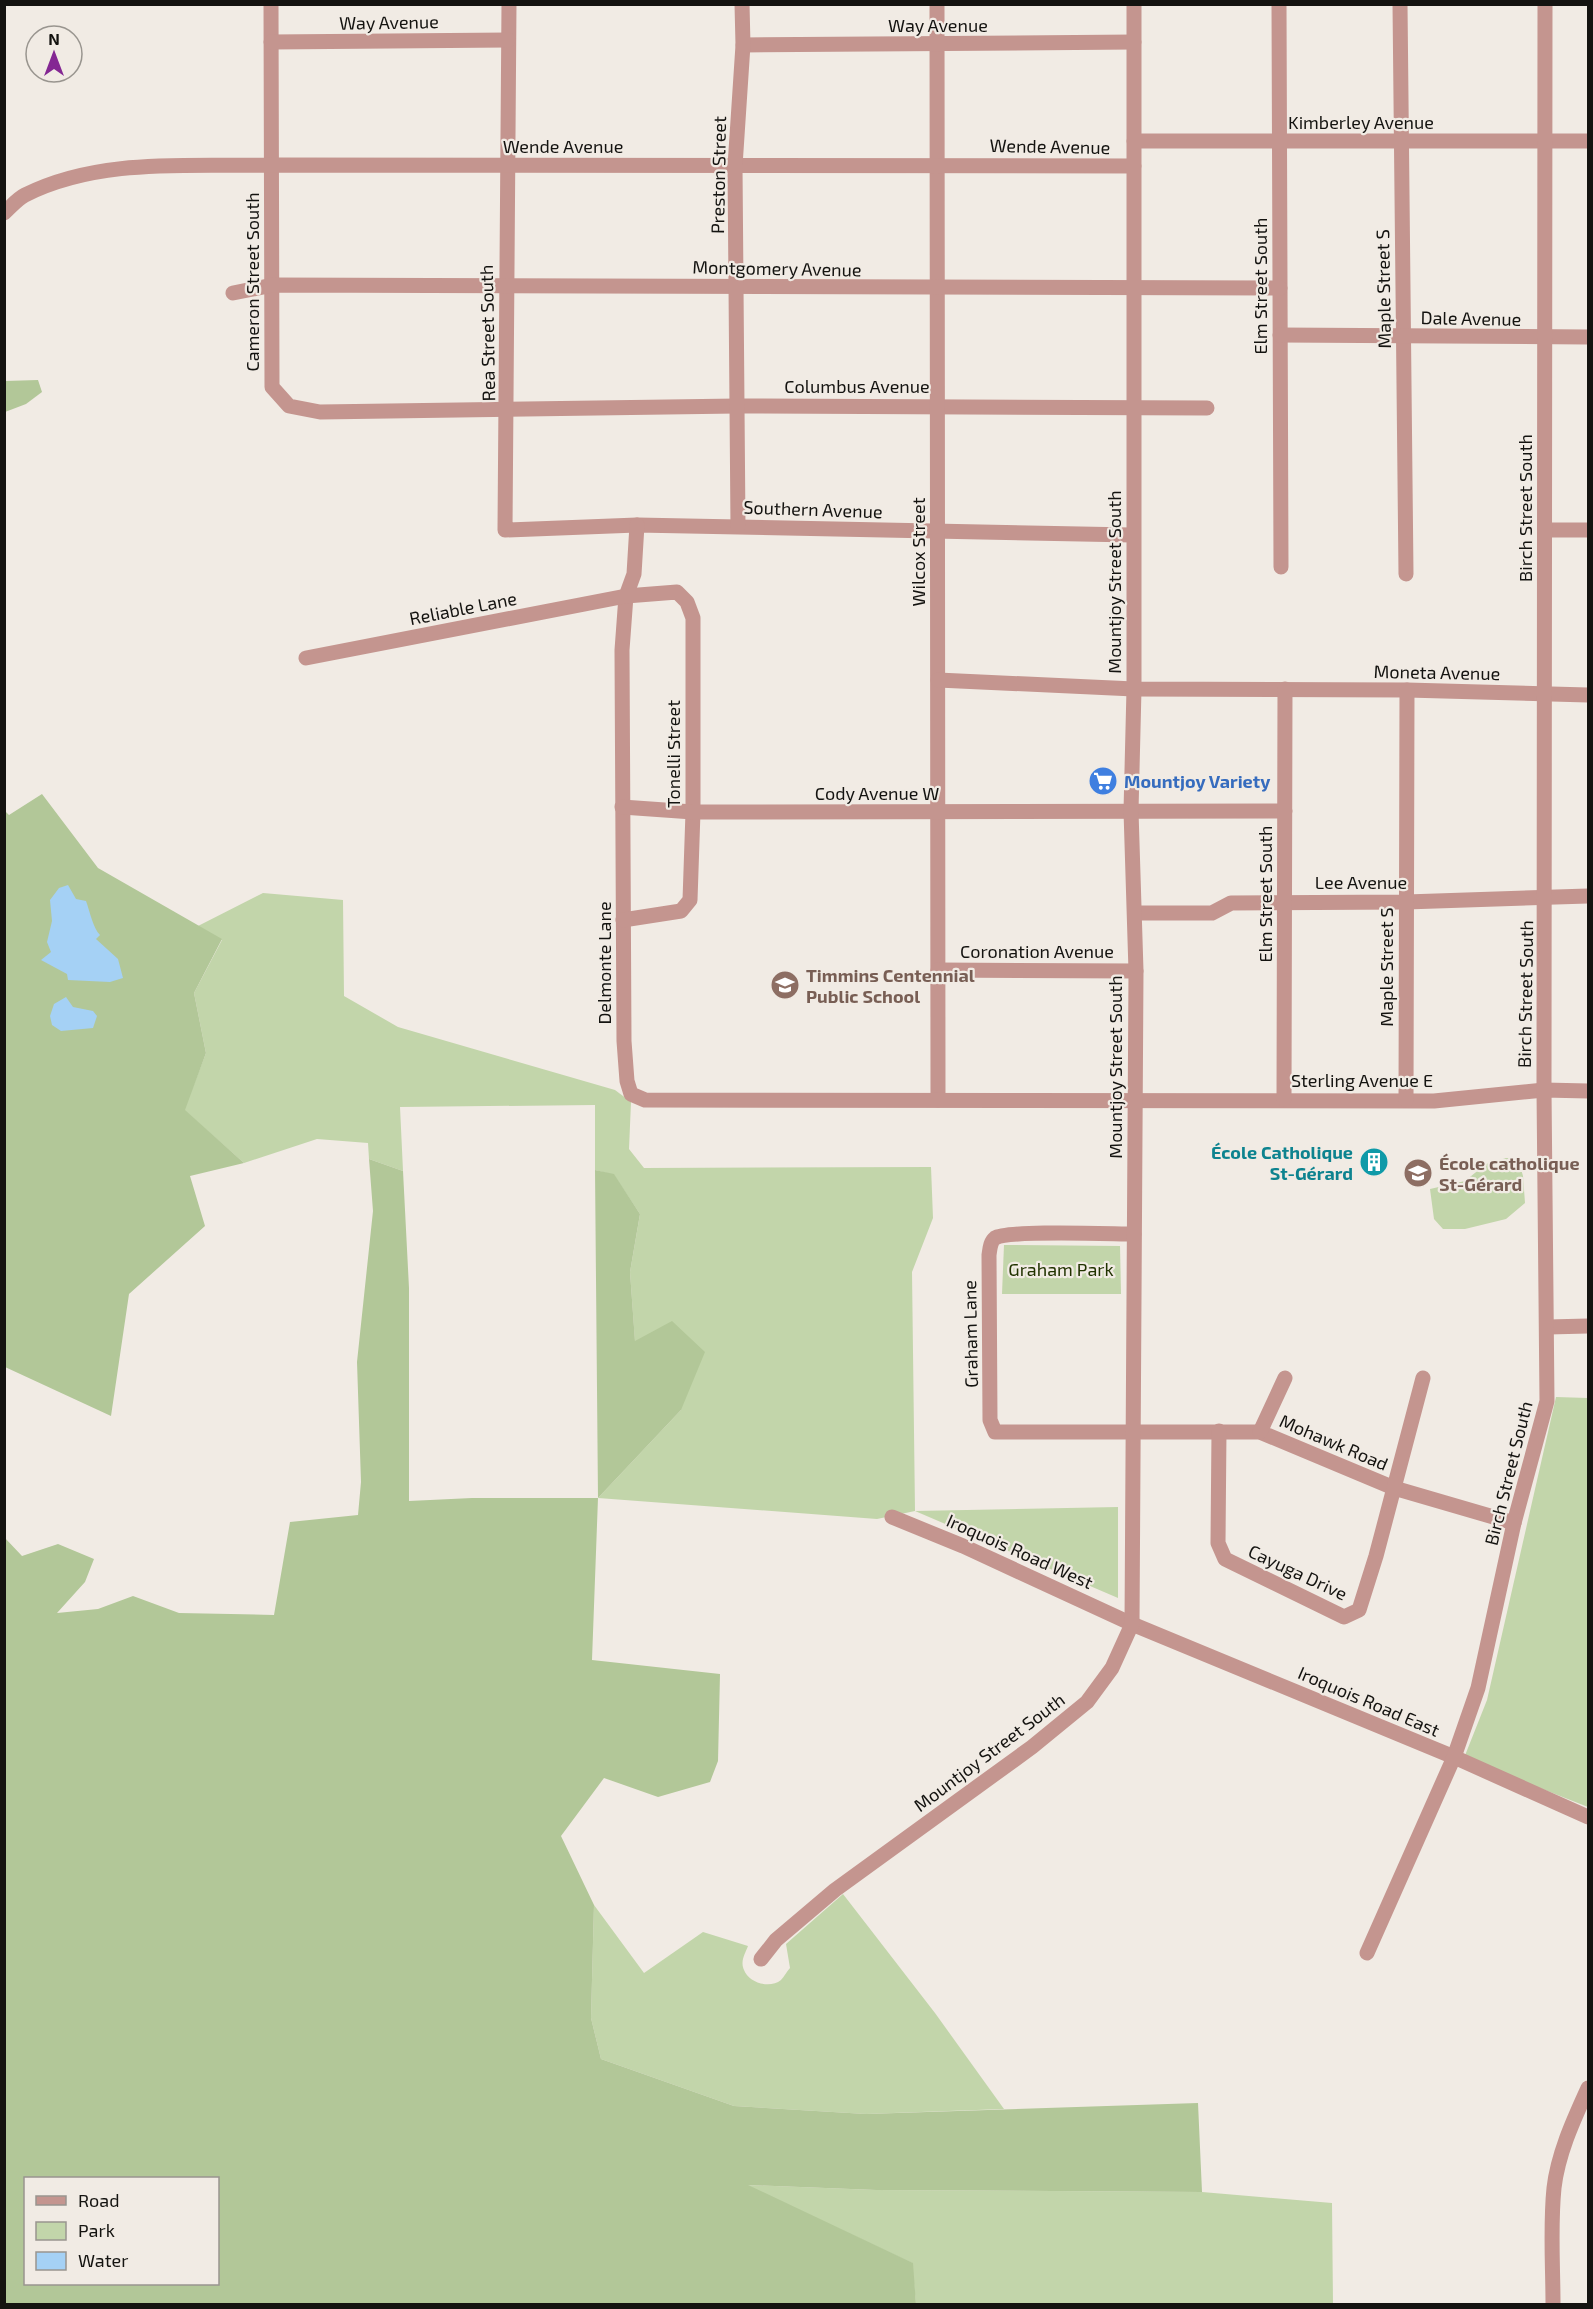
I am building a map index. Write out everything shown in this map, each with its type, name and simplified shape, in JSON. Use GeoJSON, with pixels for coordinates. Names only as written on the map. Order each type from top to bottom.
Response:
{"type":"FeatureCollection","features":[{"type":"Feature","properties":{"kind":"street","name":"Cameron Street South"},"geometry":{"type":"LineString","coordinates":[[271,4],[272,387],[289,406],[320,412],[507,409]]}},
{"type":"Feature","properties":{"kind":"street","name":"Rea Street South"},"geometry":{"type":"LineString","coordinates":[[508,4],[505,285],[506,530],[637,525]]}},
{"type":"Feature","properties":{"kind":"street","name":"Preston Street"},"geometry":{"type":"LineString","coordinates":[[738,526],[735,166],[743,45],[742,4]]}},
{"type":"Feature","properties":{"kind":"street","name":"Wilcox Street"},"geometry":{"type":"LineString","coordinates":[[937,4],[938,1100]]}},
{"type":"Feature","properties":{"kind":"street","name":"Mountjoy Street South"},"geometry":{"type":"LineString","coordinates":[[761,1959],[776,1940],[835,1890],[1032,1747],[1087,1702],[1112,1668],[1132,1624],[1136,971],[1131,811],[1134,689],[1132,535],[1134,4]]}},
{"type":"Feature","properties":{"kind":"street","name":"Elm Street South"},"geometry":{"type":"LineString","coordinates":[[1279,4],[1281,567]]}},
{"type":"Feature","properties":{"kind":"street","name":"Maple Street S"},"geometry":{"type":"LineString","coordinates":[[1400,4],[1406,574]]}},
{"type":"Feature","properties":{"kind":"street","name":"Birch Street South"},"geometry":{"type":"LineString","coordinates":[[1367,1953],[1454,1757],[1478,1688],[1514,1523],[1547,1401],[1544,1090],[1545,4]]}},
{"type":"Feature","properties":{"kind":"street","name":"Way Avenue"},"geometry":{"type":"LineString","coordinates":[[271,42],[508,40]]}},
{"type":"Feature","properties":{"kind":"street","name":"Way Avenue"},"geometry":{"type":"LineString","coordinates":[[743,45],[1134,42]]}},
{"type":"Feature","properties":{"kind":"street","name":"Kimberley Avenue"},"geometry":{"type":"LineString","coordinates":[[1134,141],[1588,141]]}},
{"type":"Feature","properties":{"kind":"street","name":"Wende Avenue"},"geometry":{"type":"LineString","coordinates":[[4,213],[23,195],[80,174],[136,168],[272,165],[1134,166]]}},
{"type":"Feature","properties":{"kind":"street","name":"Montgomery Avenue"},"geometry":{"type":"LineString","coordinates":[[233,293],[273,285],[937,289],[1280,288]]}},
{"type":"Feature","properties":{"kind":"street","name":"Dale Avenue"},"geometry":{"type":"LineString","coordinates":[[1280,335],[1588,337]]}},
{"type":"Feature","properties":{"kind":"street","name":"Columbus Avenue"},"geometry":{"type":"LineString","coordinates":[[507,409],[737,406],[1207,408]]}},
{"type":"Feature","properties":{"kind":"street","name":"Southern Avenue"},"geometry":{"type":"LineString","coordinates":[[637,525],[938,533],[1132,535]]}},
{"type":"Feature","properties":{"kind":"street","name":"Delmonte Lane"},"geometry":{"type":"LineString","coordinates":[[637,525],[634,574],[626,596],[622,650],[624,1041],[627,1082],[631,1094],[645,1100],[938,1100]]}},
{"type":"Feature","properties":{"kind":"street"},"geometry":{"type":"LineString","coordinates":[[1545,530],[1588,530]]}},
{"type":"Feature","properties":{"kind":"street","name":"Tonelli Street"},"geometry":{"type":"LineString","coordinates":[[623,920],[681,910],[690,900],[693,812],[693,618],[687,602],[677,592],[626,596]]}},
{"type":"Feature","properties":{"kind":"street","name":"Reliable Lane"},"geometry":{"type":"LineString","coordinates":[[306,658],[626,596]]}},
{"type":"Feature","properties":{"kind":"street","name":"Moneta Avenue"},"geometry":{"type":"LineString","coordinates":[[938,680],[1134,689],[1284,688],[1588,695]]}},
{"type":"Feature","properties":{"kind":"street","name":"Elm Street South"},"geometry":{"type":"LineString","coordinates":[[1284,688],[1284,1099]]}},
{"type":"Feature","properties":{"kind":"street","name":"Maple Street S"},"geometry":{"type":"LineString","coordinates":[[1406,1100],[1407,690]]}},
{"type":"Feature","properties":{"kind":"street","name":"Cody Avenue W"},"geometry":{"type":"LineString","coordinates":[[622,807],[693,812],[1285,811]]}},
{"type":"Feature","properties":{"kind":"street","name":"Lee Avenue"},"geometry":{"type":"LineString","coordinates":[[1135,913],[1212,913],[1231,903],[1406,902],[1545,895],[1588,896]]}},
{"type":"Feature","properties":{"kind":"street","name":"Coronation Avenue"},"geometry":{"type":"LineString","coordinates":[[938,970],[1136,971]]}},
{"type":"Feature","properties":{"kind":"street","name":"Sterling Avenue E"},"geometry":{"type":"LineString","coordinates":[[938,1100],[1434,1101],[1544,1090],[1588,1091]]}},
{"type":"Feature","properties":{"kind":"street","name":"Graham Lane"},"geometry":{"type":"LineString","coordinates":[[1134,1234],[998,1236],[992,1241],[989,1255],[990,1420],[994,1432],[1134,1431]]}},
{"type":"Feature","properties":{"kind":"street"},"geometry":{"type":"LineString","coordinates":[[1548,1327],[1588,1326]]}},
{"type":"Feature","properties":{"kind":"street"},"geometry":{"type":"LineString","coordinates":[[1260,1432],[1285,1378]]}},
{"type":"Feature","properties":{"kind":"street"},"geometry":{"type":"LineString","coordinates":[[1394,1488],[1423,1378]]}},
{"type":"Feature","properties":{"kind":"street","name":"Mohawk Road"},"geometry":{"type":"LineString","coordinates":[[1134,1431],[1260,1432],[1394,1488],[1514,1523]]}},
{"type":"Feature","properties":{"kind":"street","name":"Cayuga Drive"},"geometry":{"type":"LineString","coordinates":[[1219,1431],[1218,1543],[1225,1559],[1344,1617],[1359,1610],[1394,1488]]}},
{"type":"Feature","properties":{"kind":"street","name":"Iroquois Road West"},"geometry":{"type":"LineString","coordinates":[[892,1517],[963,1546],[1132,1624]]}},
{"type":"Feature","properties":{"kind":"street","name":"Iroquois Road East"},"geometry":{"type":"LineString","coordinates":[[1132,1624],[1454,1757],[1588,1817]]}},
{"type":"Feature","properties":{"kind":"street"},"geometry":{"type":"LineString","coordinates":[[1553,2304],[1554,2188],[1558,2164],[1588,2088]]}},
{"type":"Feature","properties":{"kind":"green space"},"geometry":{"type":"Polygon","coordinates":[[[38,380],[42,392],[26,404],[5,412],[5,381],[38,380]]]}},
{"type":"Feature","properties":{"kind":"green space"},"geometry":{"type":"Polygon","coordinates":[[[42,794],[98,868],[222,939],[194,993],[206,1053],[185,1110],[244,1163],[190,1176],[205,1226],[129,1294],[111,1416],[5,1367],[4,810],[9,815],[42,794]]]}},
{"type":"Feature","properties":{"kind":"green space"},"geometry":{"type":"Polygon","coordinates":[[[263,893],[343,900],[344,996],[398,1027],[615,1090],[631,1102],[629,1149],[644,1168],[931,1167],[933,1218],[912,1272],[915,1511],[877,1519],[598,1498],[681,1410],[635,1342],[630,1272],[640,1214],[614,1175],[595,1170],[595,1105],[400,1107],[403,1171],[369,1159],[368,1143],[317,1139],[244,1163],[184,1110],[206,1053],[194,993],[222,940],[198,926],[263,893]]]}},
{"type":"Feature","properties":{"kind":"green space"},"geometry":{"type":"Polygon","coordinates":[[[1506,1158],[1518,1159],[1523,1176],[1525,1203],[1506,1219],[1465,1229],[1443,1229],[1434,1219],[1430,1189],[1465,1181],[1486,1164],[1506,1158]]]}},
{"type":"Feature","properties":{"kind":"green space"},"geometry":{"type":"Polygon","coordinates":[[[369,1159],[403,1171],[409,1288],[409,1501],[472,1498],[598,1498],[592,1660],[720,1674],[718,1761],[710,1782],[658,1797],[604,1778],[561,1836],[594,1905],[591,2018],[601,2059],[734,2106],[866,2114],[1198,2103],[1202,2192],[876,2190],[748,2185],[913,2263],[916,2304],[5,2304],[5,1538],[22,1556],[58,1544],[94,1559],[85,1582],[57,1613],[98,1609],[133,1596],[179,1613],[274,1615],[290,1522],[358,1515],[361,1482],[357,1362],[373,1211],[369,1159]]]}},
{"type":"Feature","properties":{"kind":"green space"},"geometry":{"type":"Polygon","coordinates":[[[595,1170],[614,1174],[640,1214],[630,1272],[635,1341],[672,1321],[705,1352],[681,1410],[598,1498],[595,1170]]]}},
{"type":"Feature","properties":{"kind":"green space","name":"Graham Park"},"geometry":{"type":"Polygon","coordinates":[[[1004,1245],[1120,1246],[1121,1294],[1002,1294],[1004,1245]]]}},
{"type":"Feature","properties":{"kind":"green space"},"geometry":{"type":"Polygon","coordinates":[[[1556,1397],[1588,1398],[1588,1807],[1464,1758],[1487,1700],[1556,1397]]]}},
{"type":"Feature","properties":{"kind":"green space"},"geometry":{"type":"Polygon","coordinates":[[[1118,1507],[1118,1598],[915,1511],[1118,1507]]]}},
{"type":"Feature","properties":{"kind":"green space"},"geometry":{"type":"Polygon","coordinates":[[[843,1894],[935,2013],[1004,2109],[866,2114],[734,2106],[601,2059],[591,2018],[594,1905],[644,1973],[703,1932],[748,1946],[743,1958],[747,1975],[760,1983],[771,1984],[781,1980],[790,1968],[786,1944],[843,1894]]]}},
{"type":"Feature","properties":{"kind":"green space"},"geometry":{"type":"Polygon","coordinates":[[[746,2185],[876,2190],[1202,2192],[1332,2203],[1333,2304],[916,2304],[912,2263],[746,2185]]]}},
{"type":"Feature","properties":{"kind":"water"},"geometry":{"type":"Polygon","coordinates":[[[68,885],[76,899],[86,901],[100,935],[96,939],[118,959],[123,978],[110,982],[68,980],[67,974],[41,960],[51,952],[47,942],[52,921],[50,900],[59,888],[68,885]]]}},
{"type":"Feature","properties":{"kind":"water"},"geometry":{"type":"Polygon","coordinates":[[[66,997],[73,1007],[93,1011],[97,1016],[93,1028],[61,1031],[52,1025],[50,1016],[54,1004],[66,997]]]}},
{"type":"Feature","properties":{"kind":"place","name":"Mountjoy Variety"},"geometry":{"type":"Point","coordinates":[1103,781]}},
{"type":"Feature","properties":{"kind":"place","name":"Timmins Centennial Public School"},"geometry":{"type":"Point","coordinates":[785,985]}},
{"type":"Feature","properties":{"kind":"place","name":"École Catholique St-Gérard"},"geometry":{"type":"Point","coordinates":[1374,1162]}},
{"type":"Feature","properties":{"kind":"place","name":"École catholique St-Gérard"},"geometry":{"type":"Point","coordinates":[1418,1173]}}]}
